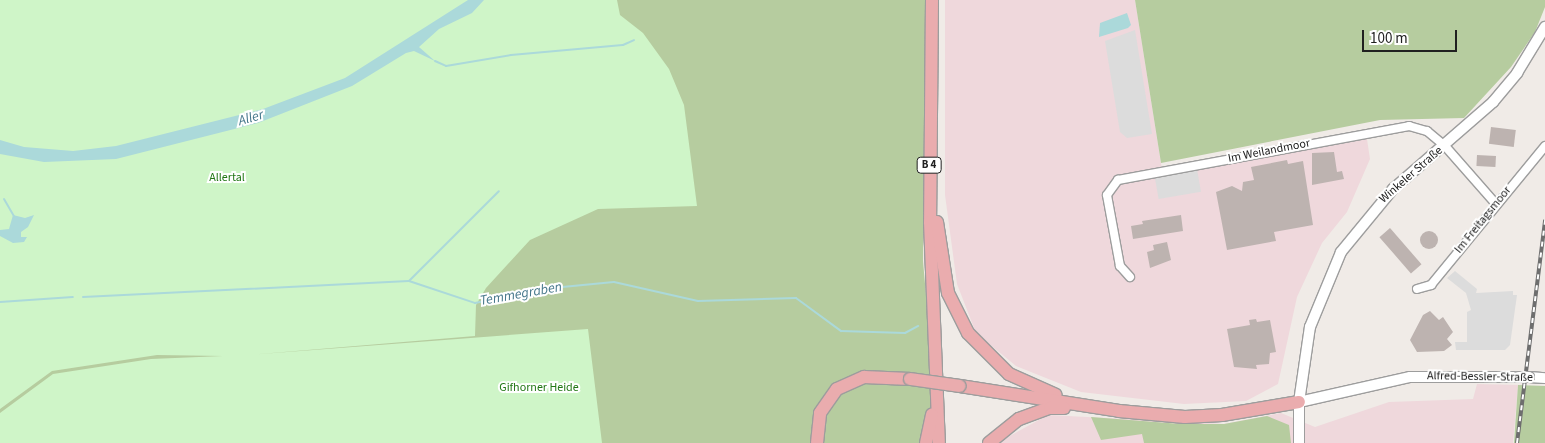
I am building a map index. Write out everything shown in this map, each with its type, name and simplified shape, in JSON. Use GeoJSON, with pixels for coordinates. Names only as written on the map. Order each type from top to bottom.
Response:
{"type":"FeatureCollection","features":[{"type":"Feature","properties":{"kind":"highway","name":"B 4"},"geometry":{"type":"LineString","coordinates":[[932,0],[930,222],[939,443]]}},
{"type":"Feature","properties":{"kind":"highway","name":"B 4"},"geometry":{"type":"LineString","coordinates":[[940,0],[937,222],[946,443]]}},
{"type":"Feature","properties":{"kind":"highway"},"geometry":{"type":"LineString","coordinates":[[937,222],[948,293],[956,313],[980,348],[1028,385],[1097,408]]}},
{"type":"Feature","properties":{"kind":"highway"},"geometry":{"type":"LineString","coordinates":[[817,443],[820,413],[837,389],[864,377],[910,379],[1097,408],[1185,417],[1222,415],[1298,402]]}},
{"type":"Feature","properties":{"kind":"highway"},"geometry":{"type":"LineString","coordinates":[[926,443],[936,397]]}},
{"type":"Feature","properties":{"kind":"highway"},"geometry":{"type":"LineString","coordinates":[[989,443],[1006,428],[1034,413],[1050,408],[1097,408]]}},
{"type":"Feature","properties":{"kind":"street","name":"Winkeler Straße"},"geometry":{"type":"LineString","coordinates":[[1299,443],[1298,402],[1310,327],[1341,252],[1376,205],[1445,146],[1505,88],[1545,27]]}},
{"type":"Feature","properties":{"kind":"street","name":"Im Weilandmoor"},"geometry":{"type":"LineString","coordinates":[[1130,277],[1120,266],[1107,195],[1118,180],[1400,126],[1426,131],[1445,146],[1495,203]]}},
{"type":"Feature","properties":{"kind":"street","name":"Im Freitagsmoor"},"geometry":{"type":"LineString","coordinates":[[1418,289],[1431,284],[1495,203],[1545,146]]}},
{"type":"Feature","properties":{"kind":"street","name":"Alfred-Bessler-Straße"},"geometry":{"type":"LineString","coordinates":[[1298,402],[1410,377],[1545,378]]}},
{"type":"Feature","properties":{"kind":"shaded area"},"geometry":{"type":"Polygon","coordinates":[[[945,0],[1135,0],[1163,176],[1367,139],[1370,159],[1347,212],[1322,243],[1297,297],[1278,384],[1246,401],[1184,404],[1081,392],[1016,366],[976,333],[957,284],[945,195],[945,0]]]}},
{"type":"Feature","properties":{"kind":"shaded area"},"geometry":{"type":"Polygon","coordinates":[[[1135,30],[1152,134],[1127,138],[1120,132],[1105,41],[1135,30]]]}},
{"type":"Feature","properties":{"kind":"shaded area"},"geometry":{"type":"Polygon","coordinates":[[[1197,169],[1201,192],[1159,199],[1155,176],[1197,169]]]}},
{"type":"Feature","properties":{"kind":"shaded area"},"geometry":{"type":"Polygon","coordinates":[[[1455,271],[1477,289],[1476,293],[1513,291],[1513,295],[1517,295],[1510,345],[1505,350],[1456,350],[1455,342],[1467,342],[1467,312],[1471,310],[1466,293],[1447,278],[1455,271]]]}},
{"type":"Feature","properties":{"kind":"shaded area"},"geometry":{"type":"Polygon","coordinates":[[[1477,384],[1518,385],[1513,443],[997,443],[1048,415],[1224,424],[1281,413],[1315,427],[1389,402],[1473,399],[1477,384]]]}},
{"type":"Feature","properties":{"kind":"green space","name":"Allertal"},"geometry":{"type":"Polygon","coordinates":[[[0,0],[617,0],[620,15],[643,33],[669,69],[684,105],[697,206],[598,209],[530,240],[486,288],[476,305],[475,336],[247,355],[588,329],[602,443],[0,443],[0,413],[53,374],[151,359],[223,356],[157,355],[52,371],[0,409],[0,0]]]}},
{"type":"Feature","properties":{"kind":"green space","name":"Gifhorner Heide"},"geometry":{"type":"Polygon","coordinates":[[[601,0],[927,0],[923,261],[939,443],[0,443],[0,340],[601,0]]]}},
{"type":"Feature","properties":{"kind":"green space"},"geometry":{"type":"Polygon","coordinates":[[[1135,0],[1545,0],[1545,7],[1535,32],[1511,67],[1464,118],[1380,120],[1161,163],[1135,0]]]}},
{"type":"Feature","properties":{"kind":"green space"},"geometry":{"type":"Polygon","coordinates":[[[1518,385],[1545,386],[1545,443],[1514,443],[1518,385]]]}},
{"type":"Feature","properties":{"kind":"green space"},"geometry":{"type":"Polygon","coordinates":[[[1267,416],[1289,425],[1291,443],[1144,443],[1142,434],[1101,440],[1091,417],[1181,424],[1224,424],[1267,416]]]}},
{"type":"Feature","properties":{"kind":"water","name":"Aller"},"geometry":{"type":"Polygon","coordinates":[[[468,0],[484,0],[472,13],[439,29],[419,47],[435,61],[414,51],[406,53],[352,86],[258,123],[116,159],[44,162],[0,154],[0,140],[24,147],[73,151],[116,146],[263,109],[345,78],[468,0]]]}},
{"type":"Feature","properties":{"kind":"water"},"geometry":{"type":"Polygon","coordinates":[[[1127,13],[1131,25],[1128,28],[1099,37],[1100,23],[1127,13]]]}},
{"type":"Feature","properties":{"kind":"water"},"geometry":{"type":"Polygon","coordinates":[[[13,215],[25,218],[34,215],[28,227],[21,232],[21,237],[27,237],[24,242],[13,243],[0,236],[0,230],[9,229],[13,215]]]}},
{"type":"Feature","properties":{"kind":"building"},"geometry":{"type":"Polygon","coordinates":[[[1491,127],[1516,130],[1514,147],[1489,144],[1491,127]]]}},
{"type":"Feature","properties":{"kind":"building"},"geometry":{"type":"Polygon","coordinates":[[[1334,152],[1337,172],[1342,171],[1344,179],[1312,185],[1312,153],[1334,152]]]}},
{"type":"Feature","properties":{"kind":"building"},"geometry":{"type":"Polygon","coordinates":[[[1477,155],[1496,156],[1495,167],[1476,166],[1477,155]]]}},
{"type":"Feature","properties":{"kind":"building"},"geometry":{"type":"Polygon","coordinates":[[[1287,160],[1288,164],[1303,161],[1313,225],[1274,232],[1276,241],[1227,250],[1216,192],[1232,186],[1242,191],[1243,182],[1254,180],[1251,167],[1287,160]]]}},
{"type":"Feature","properties":{"kind":"building"},"geometry":{"type":"Polygon","coordinates":[[[1181,215],[1183,231],[1133,239],[1131,226],[1143,224],[1142,221],[1181,215]]]}},
{"type":"Feature","properties":{"kind":"building"},"geometry":{"type":"Polygon","coordinates":[[[1390,228],[1421,264],[1411,273],[1379,237],[1390,228]]]}},
{"type":"Feature","properties":{"kind":"building"},"geometry":{"type":"Polygon","coordinates":[[[1425,231],[1433,231],[1438,236],[1436,247],[1425,249],[1420,244],[1420,236],[1425,231]]]}},
{"type":"Feature","properties":{"kind":"building"},"geometry":{"type":"Polygon","coordinates":[[[1167,242],[1171,260],[1150,268],[1147,252],[1154,250],[1153,245],[1167,242]]]}},
{"type":"Feature","properties":{"kind":"building"},"geometry":{"type":"Polygon","coordinates":[[[1430,311],[1439,320],[1443,317],[1453,332],[1447,339],[1452,345],[1444,351],[1417,352],[1410,340],[1423,315],[1430,311]]]}},
{"type":"Feature","properties":{"kind":"building"},"geometry":{"type":"Polygon","coordinates":[[[1256,319],[1257,322],[1270,320],[1276,352],[1270,353],[1269,364],[1256,365],[1257,369],[1234,367],[1227,329],[1250,325],[1249,320],[1256,319]]]}},
{"type":"Feature","properties":{"kind":"waterway"},"geometry":{"type":"LineString","coordinates":[[435,61],[446,66],[511,55],[623,45],[634,40]]}},
{"type":"Feature","properties":{"kind":"waterway"},"geometry":{"type":"LineString","coordinates":[[409,281],[499,191]]}},
{"type":"Feature","properties":{"kind":"waterway"},"geometry":{"type":"LineString","coordinates":[[4,199],[14,216]]}},
{"type":"Feature","properties":{"kind":"waterway","name":"Temmegraben"},"geometry":{"type":"LineString","coordinates":[[83,297],[409,281],[475,303],[542,289],[614,282],[698,301],[796,298],[841,331],[905,333],[918,326]]}},
{"type":"Feature","properties":{"kind":"waterway","name":"Temmegraben"},"geometry":{"type":"LineString","coordinates":[[0,302],[73,297]]}},
{"type":"Feature","properties":{"kind":"railway"},"geometry":{"type":"LineString","coordinates":[[1517,443],[1545,220]]}}]}
